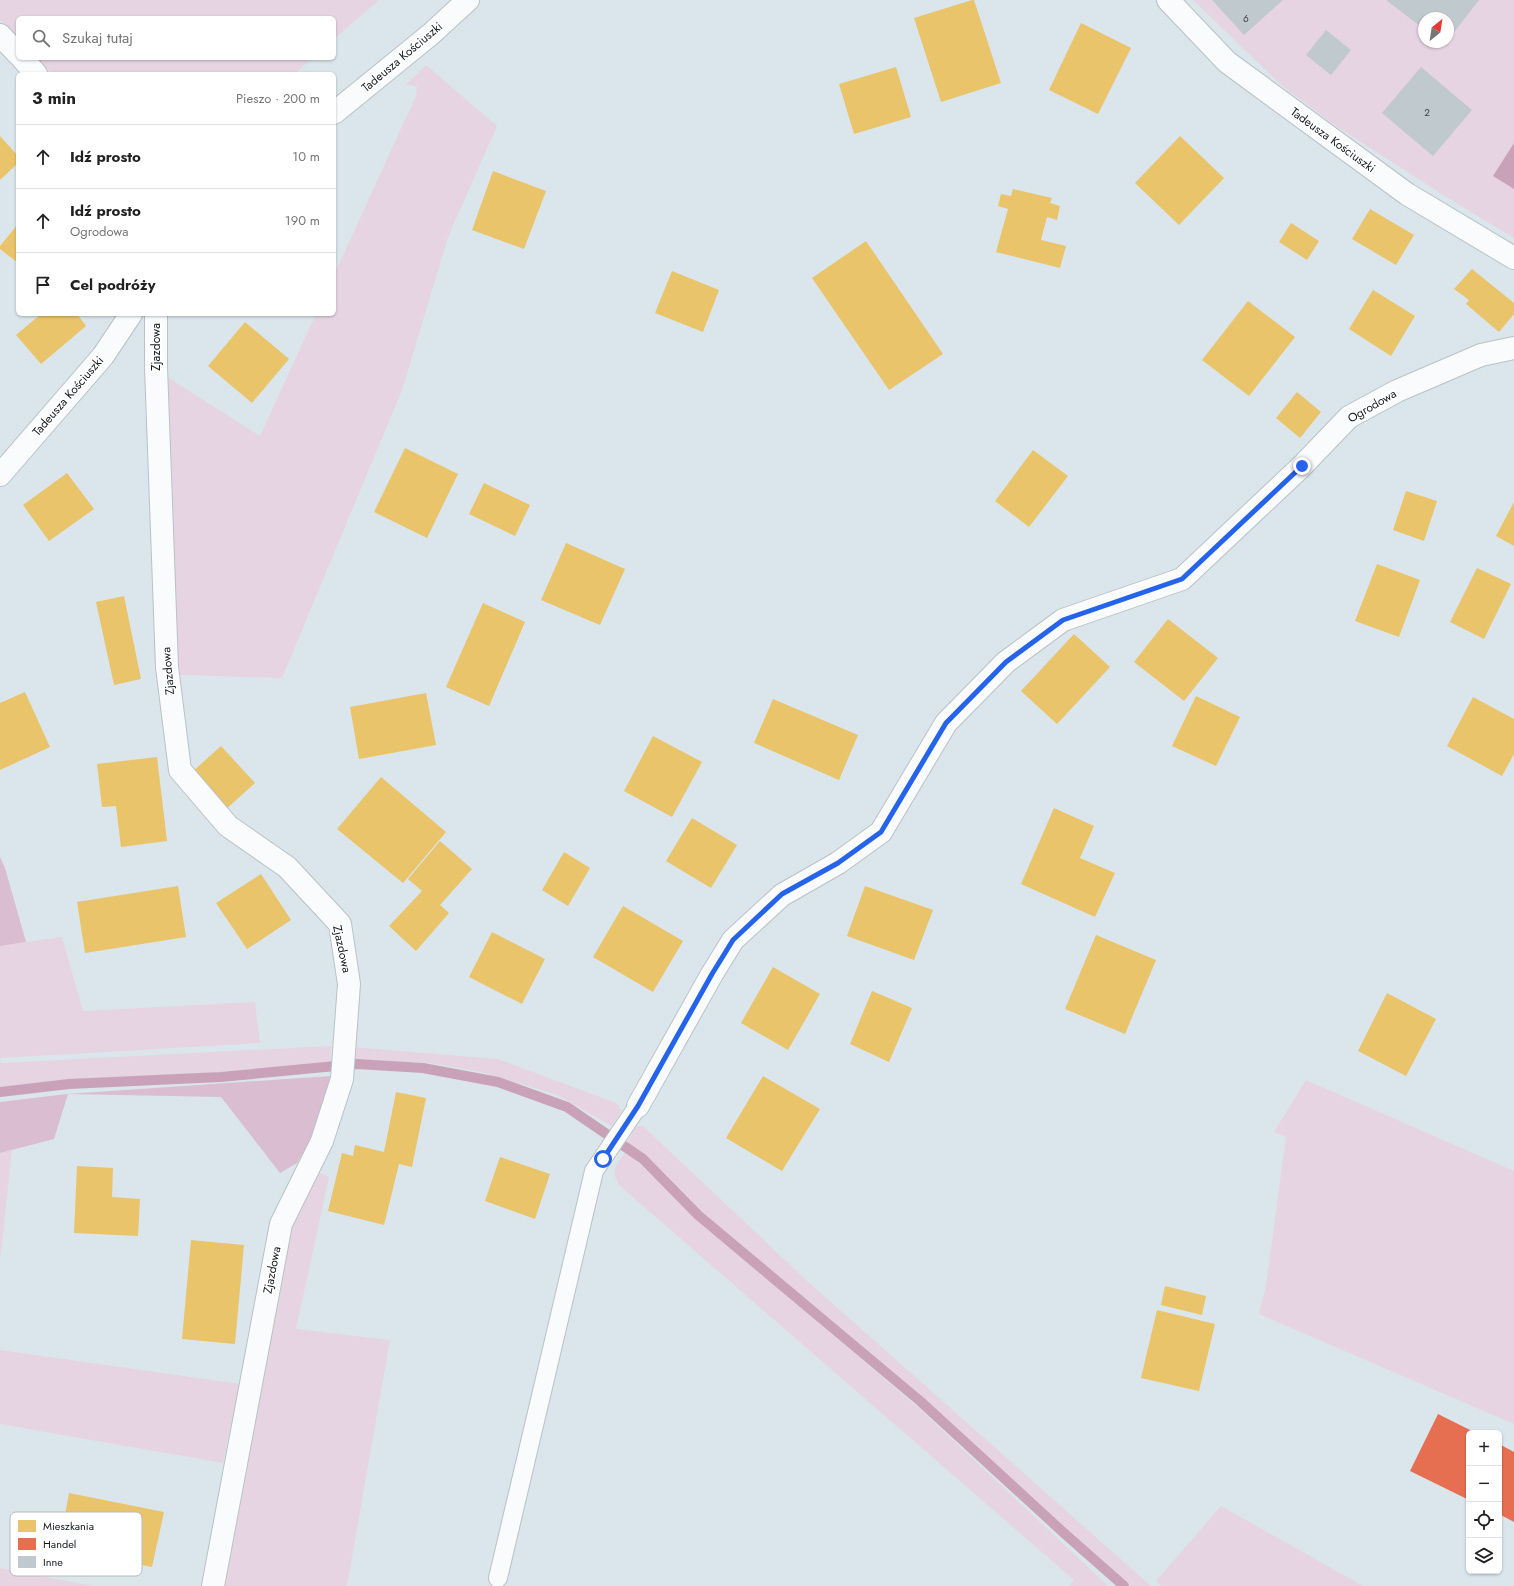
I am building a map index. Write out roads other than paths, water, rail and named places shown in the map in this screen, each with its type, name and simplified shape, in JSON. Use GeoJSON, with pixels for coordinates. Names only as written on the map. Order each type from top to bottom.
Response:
{"type":"FeatureCollection","features":[{"type":"Feature","properties":{"kind":"street","name":"Tadeusza Kościuszki"},"geometry":{"type":"LineString","coordinates":[[336,111],[431,34],[468,0]]}},
{"type":"Feature","properties":{"kind":"street","name":"Tadeusza Kościuszki"},"geometry":{"type":"LineString","coordinates":[[1168,0],[1227,62],[1407,194],[1514,258]]}},
{"type":"Feature","properties":{"kind":"street"},"geometry":{"type":"LineString","coordinates":[[0,35],[16,52]]}},
{"type":"Feature","properties":{"kind":"street"},"geometry":{"type":"LineString","coordinates":[[24,60],[34,72]]}},
{"type":"Feature","properties":{"kind":"street","name":"Tadeusza Kościuszki"},"geometry":{"type":"LineString","coordinates":[[0,475],[103,356],[130,316]]}},
{"type":"Feature","properties":{"kind":"street","name":"Zjazdowa"},"geometry":{"type":"LineString","coordinates":[[156,316],[156,367],[167,667],[180,770],[228,826],[287,867],[340,924],[349,984],[342,1079],[322,1142],[281,1224],[213,1586]]}},
{"type":"Feature","properties":{"kind":"street","name":"Ogrodowa"},"geometry":{"type":"LineString","coordinates":[[633,1114],[712,974],[733,940],[782,894],[838,863],[881,832],[946,723],[1006,662],[1063,620],[1182,579],[1302,466],[1349,418],[1397,391],[1481,355],[1514,348]]}},
{"type":"Feature","properties":{"kind":"lane"},"geometry":{"type":"LineString","coordinates":[[498,1578],[594,1171],[633,1114]]}},
{"type":"Feature","properties":{"kind":"waterway"},"geometry":{"type":"LineString","coordinates":[[0,1092],[69,1084],[221,1077],[357,1064],[423,1068],[498,1082],[567,1107],[643,1159],[698,1215],[920,1401],[1124,1586]]}}]}
